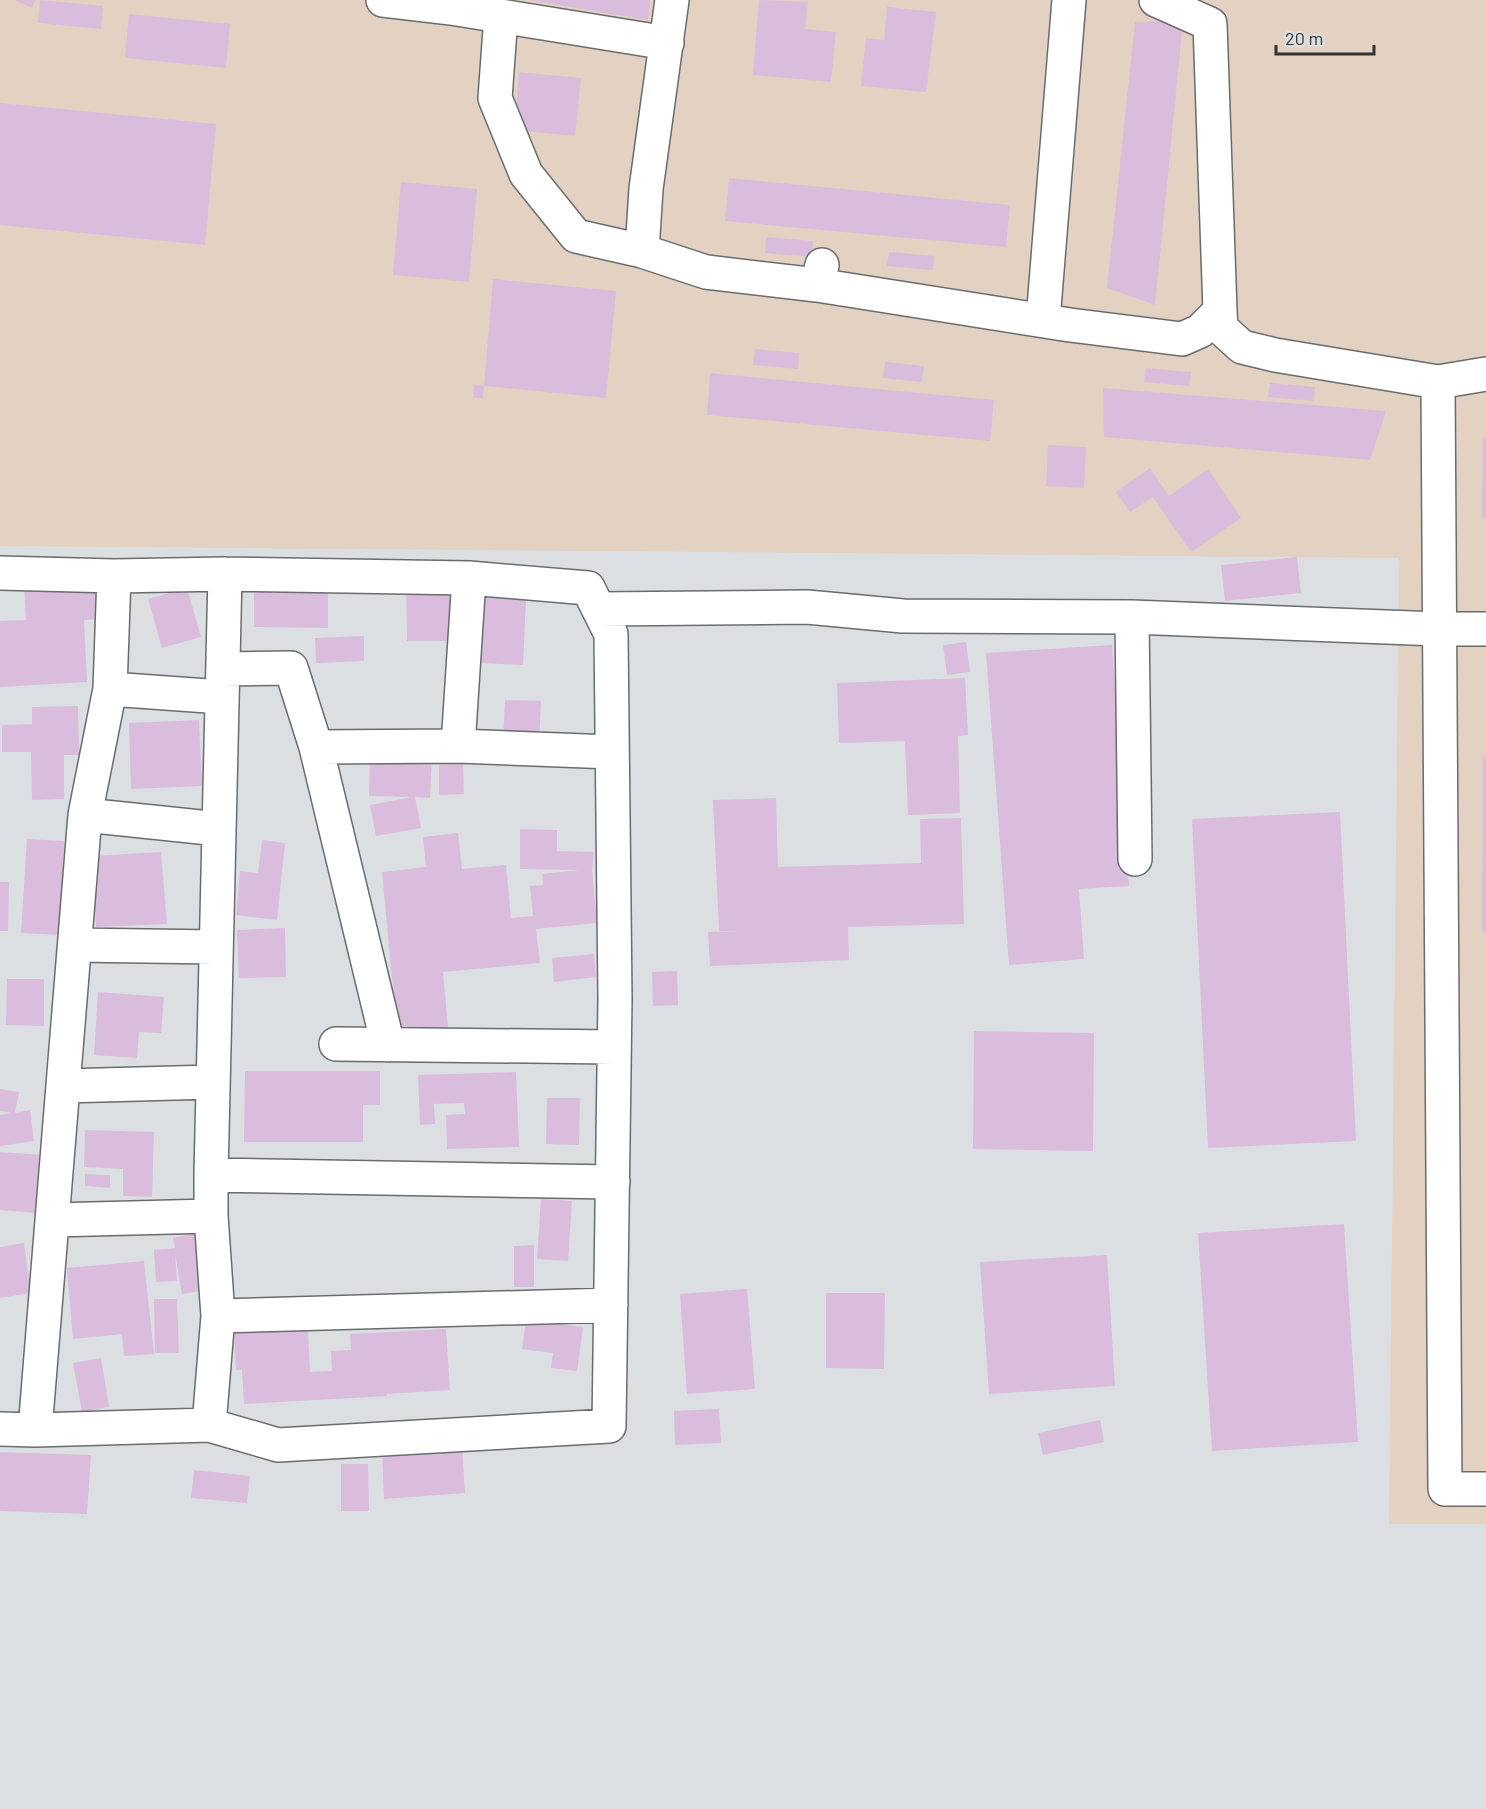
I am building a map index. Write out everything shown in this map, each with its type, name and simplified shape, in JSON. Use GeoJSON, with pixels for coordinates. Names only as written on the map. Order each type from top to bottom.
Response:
{"type":"FeatureCollection","features":[{"type":"Feature","properties":{"kind":"street"},"geometry":{"type":"LineString","coordinates":[[382,0],[451,4],[501,16],[667,43]]}},
{"type":"Feature","properties":{"kind":"street"},"geometry":{"type":"LineString","coordinates":[[642,251],[646,189],[672,0]]}},
{"type":"Feature","properties":{"kind":"street"},"geometry":{"type":"LineString","coordinates":[[1043,320],[1069,0]]}},
{"type":"Feature","properties":{"kind":"street"},"geometry":{"type":"LineString","coordinates":[[1156,0],[1210,24],[1221,328],[1242,347],[1275,355],[1438,382],[1486,374]]}},
{"type":"Feature","properties":{"kind":"street"},"geometry":{"type":"LineString","coordinates":[[501,16],[495,98],[526,174],[576,236],[642,251],[706,272],[752,276],[819,275],[1043,320],[1182,339],[1200,331],[1220,311]]}},
{"type":"Feature","properties":{"kind":"street"},"geometry":{"type":"LineString","coordinates":[[1438,382],[1444,1489],[1486,1489]]}},
{"type":"Feature","properties":{"kind":"street"},"geometry":{"type":"LineString","coordinates":[[0,573],[469,578],[588,588],[611,634],[615,1047],[609,1426],[278,1445],[209,1425],[0,1429]]}},
{"type":"Feature","properties":{"kind":"street"},"geometry":{"type":"LineString","coordinates":[[209,1425],[218,1316],[211,1216],[211,1175],[225,574]]}},
{"type":"Feature","properties":{"kind":"street"},"geometry":{"type":"LineString","coordinates":[[35,1430],[85,815],[110,689],[114,576]]}},
{"type":"Feature","properties":{"kind":"street"},"geometry":{"type":"LineString","coordinates":[[458,746],[469,578]]}},
{"type":"Feature","properties":{"kind":"street"},"geometry":{"type":"LineString","coordinates":[[598,609],[807,607],[903,616],[1132,617],[1486,629]]}},
{"type":"Feature","properties":{"kind":"street"},"geometry":{"type":"LineString","coordinates":[[1132,617],[1136,859]]}},
{"type":"Feature","properties":{"kind":"street"},"geometry":{"type":"LineString","coordinates":[[110,689],[223,683],[291,668],[316,747],[388,1045]]}},
{"type":"Feature","properties":{"kind":"street"},"geometry":{"type":"LineString","coordinates":[[316,747],[458,746],[612,752]]}},
{"type":"Feature","properties":{"kind":"street"},"geometry":{"type":"LineString","coordinates":[[85,815],[219,829]]}},
{"type":"Feature","properties":{"kind":"street"},"geometry":{"type":"LineString","coordinates":[[75,945],[216,947]]}},
{"type":"Feature","properties":{"kind":"street"},"geometry":{"type":"LineString","coordinates":[[336,1044],[615,1047]]}},
{"type":"Feature","properties":{"kind":"street"},"geometry":{"type":"LineString","coordinates":[[63,1086],[213,1082]]}},
{"type":"Feature","properties":{"kind":"street"},"geometry":{"type":"LineString","coordinates":[[211,1175],[613,1182]]}},
{"type":"Feature","properties":{"kind":"street"},"geometry":{"type":"LineString","coordinates":[[52,1220],[211,1216]]}},
{"type":"Feature","properties":{"kind":"street"},"geometry":{"type":"LineString","coordinates":[[218,1316],[611,1305]]}},
{"type":"Feature","properties":{"kind":"shaded area"},"geometry":{"type":"Polygon","coordinates":[[[0,0],[1486,0],[1486,1524],[1389,1524],[1399,558],[0,546],[0,0]]]}},
{"type":"Feature","properties":{"kind":"building"},"geometry":{"type":"Polygon","coordinates":[[[15,0],[35,0],[32,8],[15,0]]]}},
{"type":"Feature","properties":{"kind":"building"},"geometry":{"type":"Polygon","coordinates":[[[40,0],[103,6],[101,29],[38,23],[40,0]]]}},
{"type":"Feature","properties":{"kind":"building"},"geometry":{"type":"Polygon","coordinates":[[[528,0],[650,0],[648,20],[528,0]]]}},
{"type":"Feature","properties":{"kind":"building"},"geometry":{"type":"Polygon","coordinates":[[[759,0],[808,2],[805,29],[836,32],[831,82],[753,75],[759,0]]]}},
{"type":"Feature","properties":{"kind":"building"},"geometry":{"type":"Polygon","coordinates":[[[887,7],[936,12],[926,92],[861,86],[866,38],[884,40],[887,7]]]}},
{"type":"Feature","properties":{"kind":"building"},"geometry":{"type":"Polygon","coordinates":[[[129,14],[230,24],[226,68],[125,58],[129,14]]]}},
{"type":"Feature","properties":{"kind":"building"},"geometry":{"type":"Polygon","coordinates":[[[1183,21],[1155,305],[1107,288],[1135,22],[1183,21]]]}},
{"type":"Feature","properties":{"kind":"building"},"geometry":{"type":"Polygon","coordinates":[[[519,72],[581,78],[575,136],[514,130],[519,72]]]}},
{"type":"Feature","properties":{"kind":"building"},"geometry":{"type":"Polygon","coordinates":[[[0,103],[216,124],[205,245],[0,225],[0,103]]]}},
{"type":"Feature","properties":{"kind":"building"},"geometry":{"type":"Polygon","coordinates":[[[729,178],[1010,205],[1006,247],[725,221],[729,178]]]}},
{"type":"Feature","properties":{"kind":"building"},"geometry":{"type":"Polygon","coordinates":[[[401,182],[477,189],[469,282],[393,275],[401,182]]]}},
{"type":"Feature","properties":{"kind":"building"},"geometry":{"type":"Polygon","coordinates":[[[766,237],[813,241],[812,257],[765,253],[766,237]]]}},
{"type":"Feature","properties":{"kind":"building"},"geometry":{"type":"Polygon","coordinates":[[[889,252],[934,256],[933,270],[887,266],[889,252]]]}},
{"type":"Feature","properties":{"kind":"building"},"geometry":{"type":"Polygon","coordinates":[[[493,279],[616,291],[606,398],[484,386],[493,279]]]}},
{"type":"Feature","properties":{"kind":"building"},"geometry":{"type":"Polygon","coordinates":[[[755,349],[799,353],[798,369],[753,365],[755,349]]]}},
{"type":"Feature","properties":{"kind":"building"},"geometry":{"type":"Polygon","coordinates":[[[885,362],[924,366],[922,382],[883,378],[885,362]]]}},
{"type":"Feature","properties":{"kind":"building"},"geometry":{"type":"Polygon","coordinates":[[[1146,368],[1191,372],[1189,386],[1144,382],[1146,368]]]}},
{"type":"Feature","properties":{"kind":"building"},"geometry":{"type":"Polygon","coordinates":[[[710,373],[994,400],[990,441],[707,415],[710,373]]]}},
{"type":"Feature","properties":{"kind":"building"},"geometry":{"type":"Polygon","coordinates":[[[1270,383],[1315,387],[1313,401],[1268,397],[1270,383]]]}},
{"type":"Feature","properties":{"kind":"building"},"geometry":{"type":"Polygon","coordinates":[[[474,385],[484,386],[483,398],[473,398],[474,385]]]}},
{"type":"Feature","properties":{"kind":"building"},"geometry":{"type":"Polygon","coordinates":[[[1103,388],[1386,411],[1370,460],[1104,437],[1103,388]]]}},
{"type":"Feature","properties":{"kind":"building"},"geometry":{"type":"Polygon","coordinates":[[[1483,438],[1486,438],[1486,518],[1482,518],[1483,438]]]}},
{"type":"Feature","properties":{"kind":"building"},"geometry":{"type":"Polygon","coordinates":[[[1048,445],[1086,447],[1084,488],[1046,486],[1048,445]]]}},
{"type":"Feature","properties":{"kind":"building"},"geometry":{"type":"Polygon","coordinates":[[[1150,468],[1169,496],[1208,469],[1241,518],[1191,552],[1153,497],[1130,512],[1116,492],[1150,468]]]}},
{"type":"Feature","properties":{"kind":"building"},"geometry":{"type":"Polygon","coordinates":[[[1297,557],[1301,593],[1225,601],[1221,565],[1297,557]]]}},
{"type":"Feature","properties":{"kind":"building"},"geometry":{"type":"Polygon","coordinates":[[[107,578],[109,619],[84,620],[87,682],[0,687],[0,621],[26,620],[24,583],[107,578]]]}},
{"type":"Feature","properties":{"kind":"building"},"geometry":{"type":"Polygon","coordinates":[[[406,581],[451,581],[452,641],[407,641],[406,581]]]}},
{"type":"Feature","properties":{"kind":"building"},"geometry":{"type":"Polygon","coordinates":[[[254,587],[328,587],[328,628],[254,627],[254,587]]]}},
{"type":"Feature","properties":{"kind":"building"},"geometry":{"type":"Polygon","coordinates":[[[187,588],[201,637],[162,648],[148,599],[187,588]]]}},
{"type":"Feature","properties":{"kind":"building"},"geometry":{"type":"Polygon","coordinates":[[[484,597],[526,599],[523,665],[481,663],[484,597]]]}},
{"type":"Feature","properties":{"kind":"building"},"geometry":{"type":"Polygon","coordinates":[[[364,636],[364,661],[316,663],[315,638],[364,636]]]}},
{"type":"Feature","properties":{"kind":"building"},"geometry":{"type":"Polygon","coordinates":[[[966,642],[970,672],[947,675],[943,645],[966,642]]]}},
{"type":"Feature","properties":{"kind":"building"},"geometry":{"type":"Polygon","coordinates":[[[1112,645],[1129,886],[1079,889],[1084,959],[1009,965],[986,653],[1112,645]]]}},
{"type":"Feature","properties":{"kind":"building"},"geometry":{"type":"Polygon","coordinates":[[[965,678],[968,735],[958,736],[960,813],[908,815],[905,741],[839,743],[837,683],[965,678]]]}},
{"type":"Feature","properties":{"kind":"building"},"geometry":{"type":"Polygon","coordinates":[[[505,700],[541,701],[539,741],[503,740],[505,700]]]}},
{"type":"Feature","properties":{"kind":"building"},"geometry":{"type":"Polygon","coordinates":[[[78,706],[79,755],[64,755],[64,799],[32,800],[31,752],[2,752],[2,725],[32,724],[32,707],[78,706]]]}},
{"type":"Feature","properties":{"kind":"building"},"geometry":{"type":"Polygon","coordinates":[[[199,720],[202,786],[131,789],[129,723],[199,720]]]}},
{"type":"Feature","properties":{"kind":"building"},"geometry":{"type":"Polygon","coordinates":[[[432,754],[430,798],[415,797],[421,828],[376,836],[370,805],[412,797],[369,796],[370,761],[432,754]]]}},
{"type":"Feature","properties":{"kind":"building"},"geometry":{"type":"Polygon","coordinates":[[[1483,757],[1486,757],[1486,931],[1482,931],[1483,757]]]}},
{"type":"Feature","properties":{"kind":"building"},"geometry":{"type":"Polygon","coordinates":[[[463,764],[464,794],[439,795],[439,765],[463,764]]]}},
{"type":"Feature","properties":{"kind":"building"},"geometry":{"type":"Polygon","coordinates":[[[776,798],[778,867],[921,863],[920,819],[961,818],[964,924],[848,927],[849,960],[710,966],[708,932],[739,931],[719,931],[713,800],[776,798]]]}},
{"type":"Feature","properties":{"kind":"building"},"geometry":{"type":"Polygon","coordinates":[[[1340,812],[1356,1141],[1208,1148],[1192,819],[1340,812]]]}},
{"type":"Feature","properties":{"kind":"building"},"geometry":{"type":"Polygon","coordinates":[[[520,829],[557,830],[557,851],[594,852],[592,870],[597,923],[536,929],[540,963],[443,972],[448,1027],[397,1032],[382,872],[426,867],[423,837],[458,833],[462,869],[506,865],[511,918],[533,916],[530,886],[543,885],[542,874],[580,870],[520,869],[520,829]]]}},
{"type":"Feature","properties":{"kind":"building"},"geometry":{"type":"Polygon","coordinates":[[[27,839],[64,841],[61,935],[21,933],[27,839]]]}},
{"type":"Feature","properties":{"kind":"building"},"geometry":{"type":"Polygon","coordinates":[[[262,840],[285,843],[277,920],[236,915],[240,871],[258,873],[262,840]]]}},
{"type":"Feature","properties":{"kind":"building"},"geometry":{"type":"Polygon","coordinates":[[[161,852],[167,924],[96,927],[92,856],[161,852]]]}},
{"type":"Feature","properties":{"kind":"building"},"geometry":{"type":"Polygon","coordinates":[[[0,882],[9,882],[8,931],[0,931],[0,882]]]}},
{"type":"Feature","properties":{"kind":"building"},"geometry":{"type":"Polygon","coordinates":[[[285,928],[286,977],[239,978],[237,930],[285,928]]]}},
{"type":"Feature","properties":{"kind":"building"},"geometry":{"type":"Polygon","coordinates":[[[594,954],[596,977],[554,982],[552,958],[594,954]]]}},
{"type":"Feature","properties":{"kind":"building"},"geometry":{"type":"Polygon","coordinates":[[[677,971],[678,1005],[653,1006],[652,972],[677,971]]]}},
{"type":"Feature","properties":{"kind":"building"},"geometry":{"type":"Polygon","coordinates":[[[7,979],[44,979],[44,1026],[6,1025],[7,979]]]}},
{"type":"Feature","properties":{"kind":"building"},"geometry":{"type":"Polygon","coordinates":[[[98,992],[164,997],[161,1033],[139,1032],[137,1058],[94,1055],[98,992]]]}},
{"type":"Feature","properties":{"kind":"building"},"geometry":{"type":"Polygon","coordinates":[[[974,1031],[1094,1033],[1093,1151],[973,1149],[974,1031]]]}},
{"type":"Feature","properties":{"kind":"building"},"geometry":{"type":"Polygon","coordinates":[[[245,1071],[380,1071],[380,1105],[363,1105],[363,1142],[244,1142],[245,1071]]]}},
{"type":"Feature","properties":{"kind":"building"},"geometry":{"type":"Polygon","coordinates":[[[516,1072],[519,1147],[447,1149],[446,1115],[465,1114],[464,1103],[434,1104],[435,1124],[420,1125],[418,1075],[516,1072]]]}},
{"type":"Feature","properties":{"kind":"building"},"geometry":{"type":"Polygon","coordinates":[[[0,1089],[19,1092],[15,1113],[30,1110],[34,1141],[0,1146],[0,1115],[12,1113],[0,1111],[0,1089]]]}},
{"type":"Feature","properties":{"kind":"building"},"geometry":{"type":"Polygon","coordinates":[[[547,1098],[580,1098],[579,1145],[546,1144],[547,1098]]]}},
{"type":"Feature","properties":{"kind":"building"},"geometry":{"type":"Polygon","coordinates":[[[85,1130],[154,1132],[152,1197],[123,1196],[123,1169],[84,1167],[85,1130]]]}},
{"type":"Feature","properties":{"kind":"building"},"geometry":{"type":"Polygon","coordinates":[[[0,1152],[43,1155],[39,1213],[0,1210],[0,1152]]]}},
{"type":"Feature","properties":{"kind":"building"},"geometry":{"type":"Polygon","coordinates":[[[85,1174],[110,1175],[110,1188],[85,1186],[85,1174]]]}},
{"type":"Feature","properties":{"kind":"building"},"geometry":{"type":"Polygon","coordinates":[[[541,1199],[572,1201],[568,1261],[537,1259],[541,1199]]]}},
{"type":"Feature","properties":{"kind":"building"},"geometry":{"type":"Polygon","coordinates":[[[1344,1224],[1358,1442],[1212,1451],[1198,1233],[1344,1224]]]}},
{"type":"Feature","properties":{"kind":"building"},"geometry":{"type":"Polygon","coordinates":[[[203,1232],[213,1289],[182,1294],[175,1253],[177,1281],[156,1282],[154,1250],[175,1248],[173,1238],[203,1232]]]}},
{"type":"Feature","properties":{"kind":"building"},"geometry":{"type":"Polygon","coordinates":[[[24,1243],[31,1293],[0,1298],[0,1247],[24,1243]]]}},
{"type":"Feature","properties":{"kind":"building"},"geometry":{"type":"Polygon","coordinates":[[[534,1245],[534,1287],[514,1287],[514,1246],[534,1245]]]}},
{"type":"Feature","properties":{"kind":"building"},"geometry":{"type":"Polygon","coordinates":[[[1107,1255],[1115,1386],[989,1394],[980,1262],[1107,1255]]]}},
{"type":"Feature","properties":{"kind":"building"},"geometry":{"type":"Polygon","coordinates":[[[144,1261],[154,1354],[124,1356],[122,1334],[73,1339],[67,1268],[144,1261]]]}},
{"type":"Feature","properties":{"kind":"building"},"geometry":{"type":"Polygon","coordinates":[[[747,1289],[755,1389],[687,1394],[680,1294],[747,1289]]]}},
{"type":"Feature","properties":{"kind":"building"},"geometry":{"type":"Polygon","coordinates":[[[826,1293],[885,1293],[884,1369],[826,1368],[826,1293]]]}},
{"type":"Feature","properties":{"kind":"building"},"geometry":{"type":"Polygon","coordinates":[[[154,1299],[177,1299],[179,1353],[155,1353],[154,1299]]]}},
{"type":"Feature","properties":{"kind":"building"},"geometry":{"type":"Polygon","coordinates":[[[526,1320],[583,1327],[577,1371],[551,1368],[553,1353],[522,1349],[526,1320]]]}},
{"type":"Feature","properties":{"kind":"building"},"geometry":{"type":"Polygon","coordinates":[[[446,1329],[450,1390],[244,1404],[242,1370],[236,1370],[234,1334],[308,1330],[310,1372],[332,1371],[331,1351],[351,1350],[350,1334],[446,1329]]]}},
{"type":"Feature","properties":{"kind":"building"},"geometry":{"type":"Polygon","coordinates":[[[101,1358],[109,1407],[82,1412],[73,1363],[101,1358]]]}},
{"type":"Feature","properties":{"kind":"building"},"geometry":{"type":"Polygon","coordinates":[[[719,1409],[721,1443],[675,1445],[674,1411],[719,1409]]]}},
{"type":"Feature","properties":{"kind":"building"},"geometry":{"type":"Polygon","coordinates":[[[1100,1420],[1104,1442],[1043,1455],[1038,1433],[1100,1420]]]}},
{"type":"Feature","properties":{"kind":"building"},"geometry":{"type":"Polygon","coordinates":[[[462,1446],[465,1493],[384,1499],[382,1451],[462,1446]]]}},
{"type":"Feature","properties":{"kind":"building"},"geometry":{"type":"Polygon","coordinates":[[[0,1452],[91,1455],[87,1514],[0,1511],[0,1452]]]}},
{"type":"Feature","properties":{"kind":"building"},"geometry":{"type":"Polygon","coordinates":[[[341,1464],[368,1464],[369,1511],[341,1511],[341,1464]]]}},
{"type":"Feature","properties":{"kind":"building"},"geometry":{"type":"Polygon","coordinates":[[[194,1470],[250,1476],[247,1503],[191,1498],[194,1470]]]}}]}
